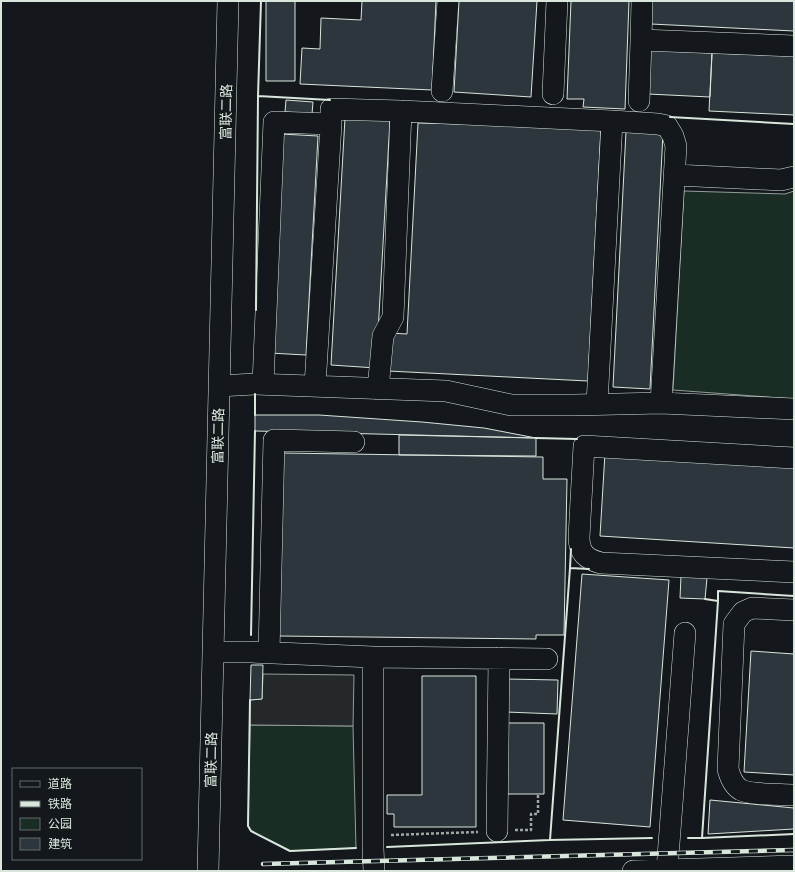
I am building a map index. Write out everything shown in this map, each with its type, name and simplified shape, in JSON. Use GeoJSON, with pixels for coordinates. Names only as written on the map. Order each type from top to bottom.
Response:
{"type":"FeatureCollection","features":[{"type":"Feature","properties":{"kind":"street","name":"富联二路"},"geometry":{"type":"LineString","coordinates":[[208,871],[228,1]]}},
{"type":"Feature","properties":{"kind":"street"},"geometry":{"type":"LineString","coordinates":[[442,91],[448,1]]}},
{"type":"Feature","properties":{"kind":"street"},"geometry":{"type":"LineString","coordinates":[[553,94],[557,1]]}},
{"type":"Feature","properties":{"kind":"street"},"geometry":{"type":"LineString","coordinates":[[639,101],[642,1]]}},
{"type":"Feature","properties":{"kind":"street"},"geometry":{"type":"LineString","coordinates":[[641,40],[794,46]]}},
{"type":"Feature","properties":{"kind":"street"},"geometry":{"type":"LineString","coordinates":[[315,386],[332,109],[612,121],[667,126],[673,136],[676,146],[661,403]]}},
{"type":"Feature","properties":{"kind":"street"},"geometry":{"type":"LineString","coordinates":[[378,389],[383,336],[393,317],[401,111]]}},
{"type":"Feature","properties":{"kind":"street"},"geometry":{"type":"LineString","coordinates":[[597,404],[612,121]]}},
{"type":"Feature","properties":{"kind":"street"},"geometry":{"type":"LineString","coordinates":[[263,384],[274,122],[331,124]]}},
{"type":"Feature","properties":{"kind":"street"},"geometry":{"type":"LineString","coordinates":[[675,175],[781,180],[794,177]]}},
{"type":"Feature","properties":{"kind":"street"},"geometry":{"type":"LineString","coordinates":[[220,386],[263,384],[446,391],[511,405],[661,403],[794,409]]}},
{"type":"Feature","properties":{"kind":"street"},"geometry":{"type":"LineString","coordinates":[[269,653],[274,440],[354,442]]}},
{"type":"Feature","properties":{"kind":"street"},"geometry":{"type":"LineString","coordinates":[[794,458],[584,446],[579,546],[584,554],[591,560],[601,563],[794,572]]}},
{"type":"Feature","properties":{"kind":"street"},"geometry":{"type":"LineString","coordinates":[[794,610],[752,608],[743,612],[734,624],[728,769],[731,780],[741,790],[754,793],[794,795]]}},
{"type":"Feature","properties":{"kind":"street"},"geometry":{"type":"LineString","coordinates":[[667,870],[684,633]]}},
{"type":"Feature","properties":{"kind":"street"},"geometry":{"type":"LineString","coordinates":[[213,652],[373,657],[547,658]]}},
{"type":"Feature","properties":{"kind":"street"},"geometry":{"type":"LineString","coordinates":[[373,657],[374,871]]}},
{"type":"Feature","properties":{"kind":"street"},"geometry":{"type":"LineString","coordinates":[[496,831],[499,658]]}},
{"type":"Feature","properties":{"kind":"street"},"geometry":{"type":"LineString","coordinates":[[633,871],[794,866]]}},
{"type":"Feature","properties":{"kind":"path"},"geometry":{"type":"LineString","coordinates":[[373,835],[531,830],[531,814],[538,814],[538,795]]}},
{"type":"Feature","properties":{"kind":"green space"},"geometry":{"type":"Polygon","coordinates":[[[684,191],[785,194],[794,191],[794,399],[673,390],[684,191]]]}},
{"type":"Feature","properties":{"kind":"green space"},"geometry":{"type":"Polygon","coordinates":[[[250,725],[353,726],[356,848],[290,851],[251,831],[248,826],[250,725]]]}},
{"type":"Feature","properties":{"kind":"shaded area"},"geometry":{"type":"Polygon","coordinates":[[[263,674],[354,675],[353,726],[250,725],[250,700],[262,699],[263,674]]]}},
{"type":"Feature","properties":{"kind":"building"},"geometry":{"type":"Polygon","coordinates":[[[266,1],[295,1],[295,81],[266,81],[266,1]]]}},
{"type":"Feature","properties":{"kind":"building"},"geometry":{"type":"Polygon","coordinates":[[[362,1],[436,1],[432,90],[300,84],[302,48],[320,49],[321,18],[361,20],[362,1]]]}},
{"type":"Feature","properties":{"kind":"building"},"geometry":{"type":"Polygon","coordinates":[[[459,1],[537,1],[531,97],[454,92],[459,1]]]}},
{"type":"Feature","properties":{"kind":"building"},"geometry":{"type":"Polygon","coordinates":[[[571,1],[629,1],[625,109],[583,107],[584,99],[567,99],[571,1]]]}},
{"type":"Feature","properties":{"kind":"building"},"geometry":{"type":"Polygon","coordinates":[[[652,1],[794,1],[794,31],[651,24],[652,1]]]}},
{"type":"Feature","properties":{"kind":"building"},"geometry":{"type":"Polygon","coordinates":[[[650,50],[712,53],[710,97],[648,94],[650,50]]]}},
{"type":"Feature","properties":{"kind":"building"},"geometry":{"type":"Polygon","coordinates":[[[712,53],[794,56],[794,115],[709,111],[712,53]]]}},
{"type":"Feature","properties":{"kind":"building"},"geometry":{"type":"Polygon","coordinates":[[[286,100],[313,102],[312,114],[285,112],[286,100]]]}},
{"type":"Feature","properties":{"kind":"building"},"geometry":{"type":"Polygon","coordinates":[[[345,118],[390,120],[376,368],[331,365],[345,118]]]}},
{"type":"Feature","properties":{"kind":"building"},"geometry":{"type":"Polygon","coordinates":[[[418,123],[601,127],[588,381],[388,371],[390,333],[407,334],[418,123]]]}},
{"type":"Feature","properties":{"kind":"building"},"geometry":{"type":"Polygon","coordinates":[[[626,131],[663,133],[650,389],[613,387],[626,131]]]}},
{"type":"Feature","properties":{"kind":"building"},"geometry":{"type":"Polygon","coordinates":[[[281,134],[318,136],[306,355],[269,353],[281,134]]]}},
{"type":"Feature","properties":{"kind":"building"},"geometry":{"type":"Polygon","coordinates":[[[255,415],[319,415],[422,422],[484,428],[536,438],[255,431],[255,415]]]}},
{"type":"Feature","properties":{"kind":"building"},"geometry":{"type":"Polygon","coordinates":[[[399,435],[536,438],[536,456],[399,455],[399,435]]]}},
{"type":"Feature","properties":{"kind":"building"},"geometry":{"type":"Polygon","coordinates":[[[282,453],[543,457],[543,479],[567,479],[564,635],[536,635],[536,639],[279,636],[282,453]]]}},
{"type":"Feature","properties":{"kind":"building"},"geometry":{"type":"Polygon","coordinates":[[[605,453],[794,464],[794,548],[600,536],[605,453]]]}},
{"type":"Feature","properties":{"kind":"building"},"geometry":{"type":"Polygon","coordinates":[[[582,574],[669,580],[650,827],[563,820],[582,574]]]}},
{"type":"Feature","properties":{"kind":"building"},"geometry":{"type":"Polygon","coordinates":[[[681,576],[707,578],[705,599],[680,598],[681,576]]]}},
{"type":"Feature","properties":{"kind":"building"},"geometry":{"type":"Polygon","coordinates":[[[751,651],[794,654],[794,775],[744,772],[751,651]]]}},
{"type":"Feature","properties":{"kind":"building"},"geometry":{"type":"Polygon","coordinates":[[[251,665],[263,665],[262,699],[250,700],[251,665]]]}},
{"type":"Feature","properties":{"kind":"building"},"geometry":{"type":"Polygon","coordinates":[[[422,676],[476,676],[476,827],[394,827],[394,814],[387,814],[387,795],[422,795],[422,676]]]}},
{"type":"Feature","properties":{"kind":"building"},"geometry":{"type":"Polygon","coordinates":[[[507,679],[558,680],[557,714],[506,712],[507,679]]]}},
{"type":"Feature","properties":{"kind":"building"},"geometry":{"type":"Polygon","coordinates":[[[508,723],[544,723],[544,794],[507,794],[508,723]]]}},
{"type":"Feature","properties":{"kind":"building"},"geometry":{"type":"Polygon","coordinates":[[[710,800],[794,808],[794,829],[708,834],[710,800]]]}},
{"type":"Feature","properties":{"kind":"railway"},"geometry":{"type":"LineString","coordinates":[[263,864],[794,850]]}},
{"type":"Feature","properties":{"kind":"wall"},"geometry":{"type":"LineString","coordinates":[[258,96],[261,1]]}},
{"type":"Feature","properties":{"kind":"wall"},"geometry":{"type":"LineString","coordinates":[[256,310],[258,96],[330,100]]}},
{"type":"Feature","properties":{"kind":"wall"},"geometry":{"type":"LineString","coordinates":[[670,117],[794,124]]}},
{"type":"Feature","properties":{"kind":"wall"},"geometry":{"type":"LineString","coordinates":[[255,394],[255,415]]}},
{"type":"Feature","properties":{"kind":"wall"},"geometry":{"type":"LineString","coordinates":[[251,635],[255,431]]}},
{"type":"Feature","properties":{"kind":"wall"},"geometry":{"type":"LineString","coordinates":[[536,438],[577,439]]}},
{"type":"Feature","properties":{"kind":"wall"},"geometry":{"type":"LineString","coordinates":[[571,549],[570,568],[589,569]]}},
{"type":"Feature","properties":{"kind":"wall"},"geometry":{"type":"LineString","coordinates":[[387,847],[550,840],[570,568]]}},
{"type":"Feature","properties":{"kind":"wall"},"geometry":{"type":"LineString","coordinates":[[705,599],[718,601],[718,591],[794,596]]}},
{"type":"Feature","properties":{"kind":"wall"},"geometry":{"type":"LineString","coordinates":[[688,838],[702,838],[718,601]]}},
{"type":"Feature","properties":{"kind":"wall"},"geometry":{"type":"LineString","coordinates":[[250,700],[248,826],[251,831],[290,851],[356,848]]}},
{"type":"Feature","properties":{"kind":"wall"},"geometry":{"type":"LineString","coordinates":[[702,838],[794,834]]}},
{"type":"Feature","properties":{"kind":"wall"},"geometry":{"type":"LineString","coordinates":[[550,840],[652,838]]}}]}
